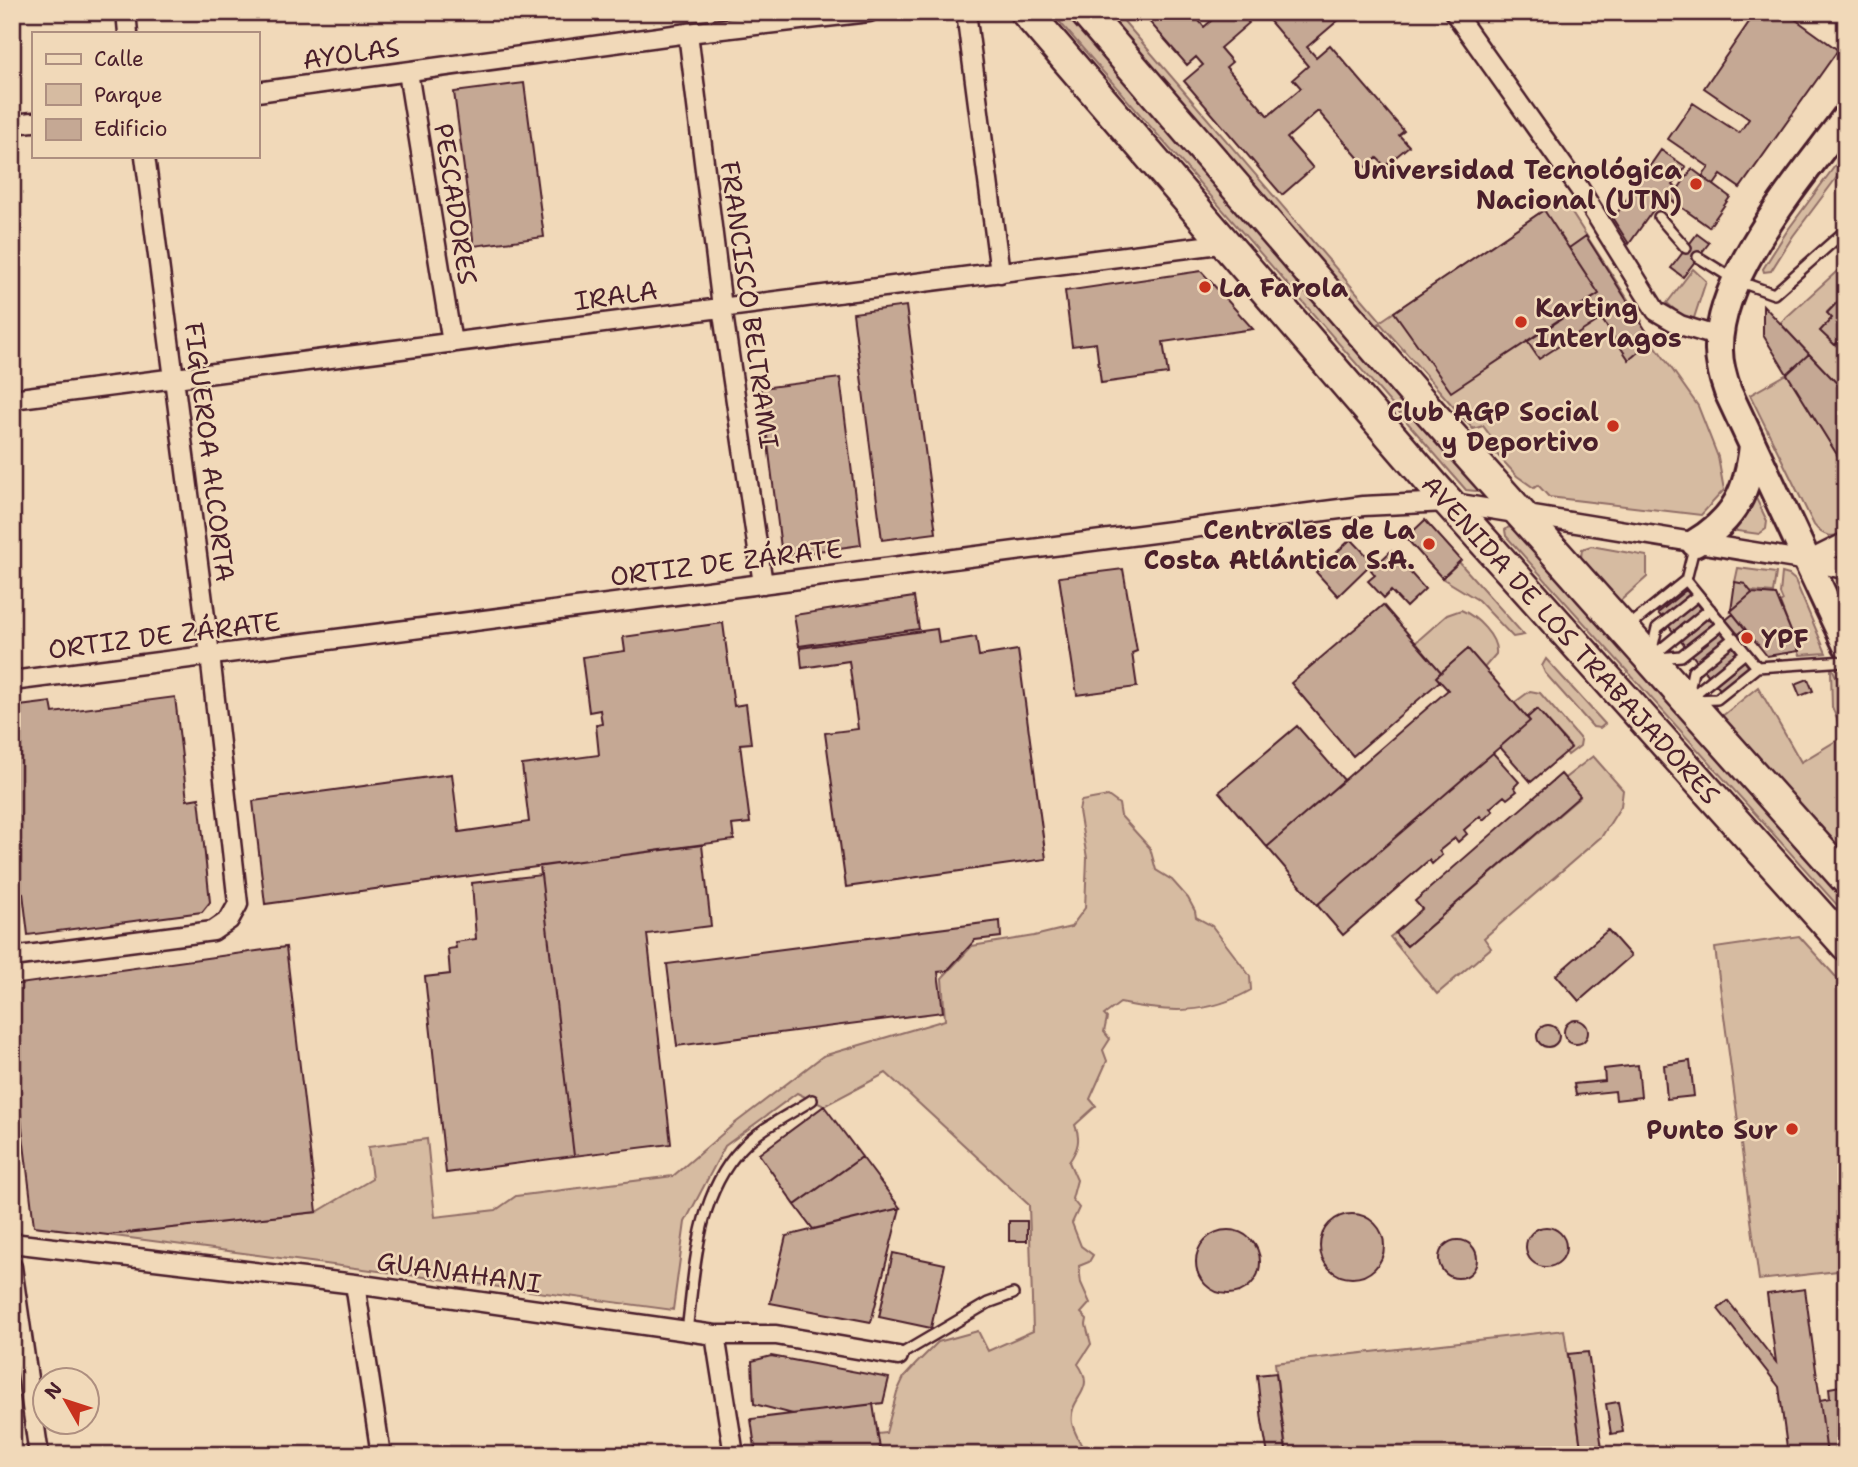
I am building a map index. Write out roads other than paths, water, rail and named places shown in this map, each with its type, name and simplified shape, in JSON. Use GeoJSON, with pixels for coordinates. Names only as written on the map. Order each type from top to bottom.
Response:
{"type":"FeatureCollection","features":[{"type":"Feature","properties":{"kind":"main road","name":"AVENIDA DE LOS TRABAJADORES"},"geometry":{"type":"LineString","coordinates":[[1026,12],[1448,502],[1846,945]]}},
{"type":"Feature","properties":{"kind":"main road","name":"AVENIDA DE LOS TRABAJADORES"},"geometry":{"type":"LineString","coordinates":[[1085,12],[1522,514],[1846,879]]}},
{"type":"Feature","properties":{"kind":"main road"},"geometry":{"type":"LineString","coordinates":[[1846,117],[1766,227],[1735,280],[1723,314],[1719,337],[1721,372],[1846,644]]}},
{"type":"Feature","properties":{"kind":"main road"},"geometry":{"type":"LineString","coordinates":[[1695,543],[1718,528],[1735,507],[1750,472],[1753,446]]}},
{"type":"Feature","properties":{"kind":"street"},"geometry":{"type":"LineString","coordinates":[[125,12],[128,32]]}},
{"type":"Feature","properties":{"kind":"street","name":"AYOLAS"},"geometry":{"type":"LineString","coordinates":[[259,92],[688,33],[869,12]]}},
{"type":"Feature","properties":{"kind":"street"},"geometry":{"type":"LineString","coordinates":[[966,12],[1000,273]]}},
{"type":"Feature","properties":{"kind":"street"},"geometry":{"type":"LineString","coordinates":[[1454,12],[1578,188],[1656,312],[1680,325],[1719,337]]}},
{"type":"Feature","properties":{"kind":"street","name":"FRANCISCO BELTRAMI"},"geometry":{"type":"LineString","coordinates":[[688,33],[722,307],[763,584]]}},
{"type":"Feature","properties":{"kind":"street","name":"PESCADORES"},"geometry":{"type":"LineString","coordinates":[[408,72],[452,344]]}},
{"type":"Feature","properties":{"kind":"street"},"geometry":{"type":"LineString","coordinates":[[12,124],[32,122]]}},
{"type":"Feature","properties":{"kind":"street","name":"FIGUEROA ALCORTA"},"geometry":{"type":"LineString","coordinates":[[12,957],[213,931],[229,920],[238,904],[145,158]]}},
{"type":"Feature","properties":{"kind":"street","name":"IRALA"},"geometry":{"type":"LineString","coordinates":[[12,399],[1227,243]]}},
{"type":"Feature","properties":{"kind":"street","name":"ORTIZ DE ZÁRATE"},"geometry":{"type":"LineString","coordinates":[[12,681],[1363,506],[1448,502],[1839,568],[1846,567]]}},
{"type":"Feature","properties":{"kind":"street"},"geometry":{"type":"LineString","coordinates":[[1808,561],[1846,542]]}},
{"type":"Feature","properties":{"kind":"street","name":"GUANAHANI"},"geometry":{"type":"LineString","coordinates":[[12,1243],[355,1284],[715,1335],[776,1335],[898,1356]]}},
{"type":"Feature","properties":{"kind":"street"},"geometry":{"type":"LineString","coordinates":[[12,1266],[39,1455]]}},
{"type":"Feature","properties":{"kind":"street"},"geometry":{"type":"LineString","coordinates":[[355,1284],[381,1455]]}},
{"type":"Feature","properties":{"kind":"street"},"geometry":{"type":"LineString","coordinates":[[715,1335],[734,1455]]}},
{"type":"Feature","properties":{"kind":"lane"},"geometry":{"type":"LineString","coordinates":[[1659,217],[1686,248]]}},
{"type":"Feature","properties":{"kind":"lane"},"geometry":{"type":"LineString","coordinates":[[1698,257],[1735,280],[1774,293],[1846,230]]}},
{"type":"Feature","properties":{"kind":"lane"},"geometry":{"type":"LineString","coordinates":[[1625,630],[1686,580],[1695,543]]}},
{"type":"Feature","properties":{"kind":"lane"},"geometry":{"type":"LineString","coordinates":[[1686,580],[1757,667]]}},
{"type":"Feature","properties":{"kind":"lane"},"geometry":{"type":"LineString","coordinates":[[1650,658],[1657,628],[1698,594]]}},
{"type":"Feature","properties":{"kind":"lane"},"geometry":{"type":"LineString","coordinates":[[1650,658],[1710,609]]}},
{"type":"Feature","properties":{"kind":"lane"},"geometry":{"type":"LineString","coordinates":[[1650,658],[1681,656],[1722,624]]}},
{"type":"Feature","properties":{"kind":"lane"},"geometry":{"type":"LineString","coordinates":[[1687,700],[1693,671],[1734,638]]}},
{"type":"Feature","properties":{"kind":"lane"},"geometry":{"type":"LineString","coordinates":[[1687,700],[1745,653]]}},
{"type":"Feature","properties":{"kind":"lane"},"geometry":{"type":"LineString","coordinates":[[1687,700],[1717,699],[1757,667],[1846,661]]}},
{"type":"Feature","properties":{"kind":"lane"},"geometry":{"type":"LineString","coordinates":[[687,1331],[701,1230],[712,1199],[729,1165],[742,1148],[760,1133],[812,1100]]}},
{"type":"Feature","properties":{"kind":"lane"},"geometry":{"type":"LineString","coordinates":[[898,1356],[988,1303],[1013,1294]]}},
{"type":"Feature","properties":{"kind":"place","name":"Universidad Tecnológica Nacional (UTN)"},"geometry":{"type":"Point","coordinates":[1696,184]}},
{"type":"Feature","properties":{"kind":"place","name":"La Farola"},"geometry":{"type":"Point","coordinates":[1205,287]}},
{"type":"Feature","properties":{"kind":"place","name":"Karting Interlagos"},"geometry":{"type":"Point","coordinates":[1521,322]}},
{"type":"Feature","properties":{"kind":"place","name":"Club AGP Social y Deportivo"},"geometry":{"type":"Point","coordinates":[1613,426]}},
{"type":"Feature","properties":{"kind":"place","name":"Centrales de La Costa Atlántica S.A."},"geometry":{"type":"Point","coordinates":[1429,544]}},
{"type":"Feature","properties":{"kind":"place","name":"YPF"},"geometry":{"type":"Point","coordinates":[1747,638]}},
{"type":"Feature","properties":{"kind":"place","name":"Punto Sur"},"geometry":{"type":"Point","coordinates":[1792,1129]}}]}
